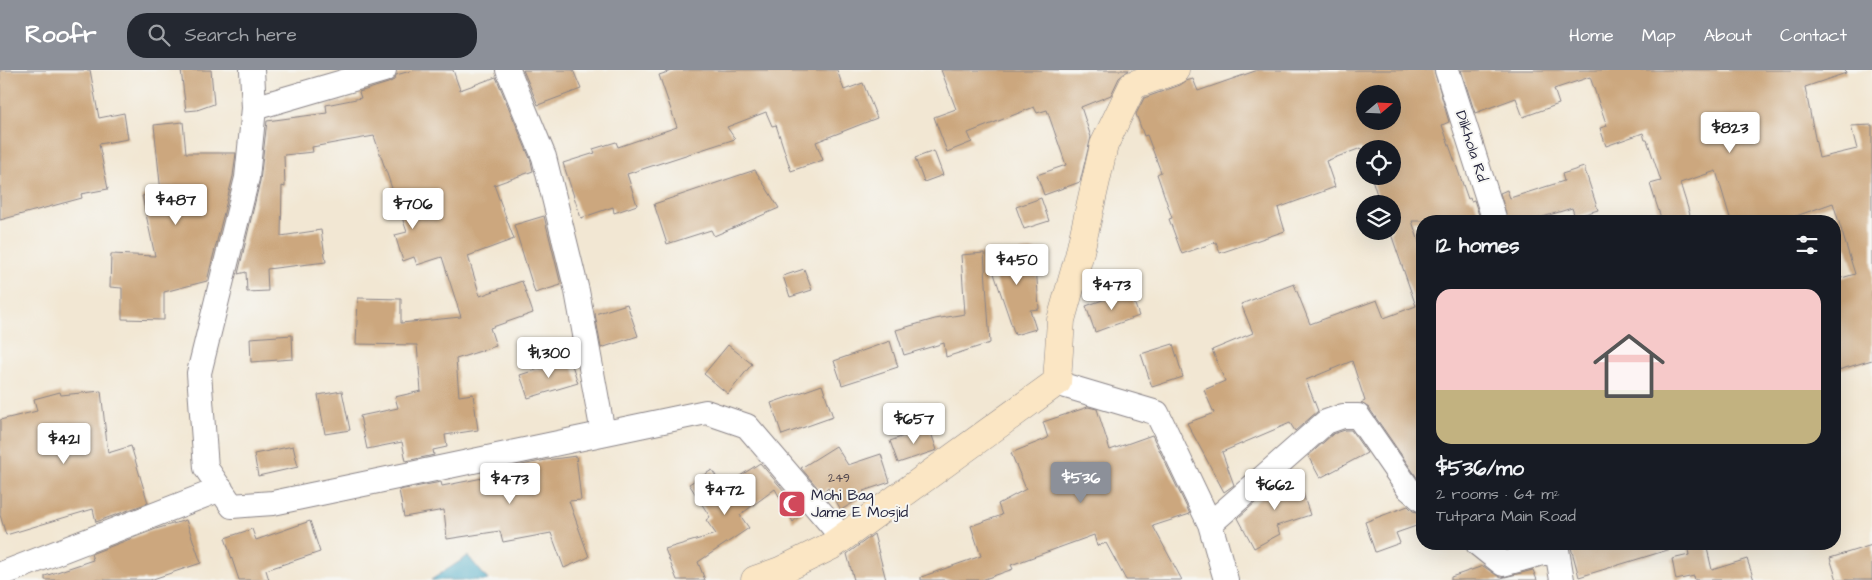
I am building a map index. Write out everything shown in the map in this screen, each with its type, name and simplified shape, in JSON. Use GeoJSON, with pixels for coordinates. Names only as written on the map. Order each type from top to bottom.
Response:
{"type":"FeatureCollection","features":[{"type":"Feature","properties":{"kind":"street"},"geometry":{"type":"LineString","coordinates":[[252,70],[254,108],[247,178],[199,373],[206,468],[232,506],[273,503],[706,412],[747,426],[842,537]]}},
{"type":"Feature","properties":{"kind":"street"},"geometry":{"type":"LineString","coordinates":[[254,108],[384,70]]}},
{"type":"Feature","properties":{"kind":"street"},"geometry":{"type":"LineString","coordinates":[[508,70],[544,157],[577,291],[603,433]]}},
{"type":"Feature","properties":{"kind":"street"},"geometry":{"type":"LineString","coordinates":[[773,577],[830,546],[1056,383],[1062,320],[1104,145],[1133,85],[1175,70]]}},
{"type":"Feature","properties":{"kind":"street","name":"Dilkhola Rd"},"geometry":{"type":"LineString","coordinates":[[1447,70],[1494,215]]}},
{"type":"Feature","properties":{"kind":"street"},"geometry":{"type":"LineString","coordinates":[[1056,383],[1156,413],[1210,524],[1226,580]]}},
{"type":"Feature","properties":{"kind":"street"},"geometry":{"type":"LineString","coordinates":[[1210,524],[1326,422],[1343,416],[1358,416],[1408,488],[1416,495]]}},
{"type":"Feature","properties":{"kind":"street"},"geometry":{"type":"LineString","coordinates":[[4,571],[220,489]]}},
{"type":"Feature","properties":{"kind":"street"},"geometry":{"type":"LineString","coordinates":[[1486,550],[1503,564],[1545,550]]}},
{"type":"Feature","properties":{"kind":"street"},"geometry":{"type":"LineString","coordinates":[[1558,550],[1562,580]]}},
{"type":"Feature","properties":{"kind":"water"},"geometry":{"type":"Polygon","coordinates":[[[468,556],[488,580],[431,580],[468,556]]]}},
{"type":"Feature","properties":{"kind":"building"},"geometry":{"type":"Polygon","coordinates":[[[0,70],[90,70],[99,118],[124,113],[128,139],[99,144],[108,189],[81,194],[82,198],[0,220],[0,70]]]}},
{"type":"Feature","properties":{"kind":"building"},"geometry":{"type":"Polygon","coordinates":[[[181,70],[211,70],[214,104],[197,110],[186,111],[181,70]]]}},
{"type":"Feature","properties":{"kind":"building"},"geometry":{"type":"Polygon","coordinates":[[[414,70],[453,70],[460,90],[496,77],[531,161],[533,171],[494,185],[514,239],[468,256],[480,296],[522,281],[533,313],[490,328],[496,346],[456,359],[459,396],[473,394],[478,430],[445,435],[447,447],[433,450],[434,455],[406,461],[402,442],[367,449],[360,416],[398,408],[395,397],[421,391],[417,345],[356,344],[358,298],[401,299],[401,323],[461,317],[442,257],[417,265],[414,257],[403,261],[395,235],[407,232],[374,136],[312,147],[313,152],[284,155],[285,187],[282,186],[281,236],[321,230],[326,262],[267,269],[268,291],[247,292],[246,272],[238,274],[260,181],[267,121],[327,113],[326,105],[361,98],[359,92],[388,83],[394,80],[396,75],[414,70]]]}},
{"type":"Feature","properties":{"kind":"building"},"geometry":{"type":"Polygon","coordinates":[[[523,70],[573,70],[581,89],[538,105],[523,70]]]}},
{"type":"Feature","properties":{"kind":"building"},"geometry":{"type":"Polygon","coordinates":[[[674,70],[837,70],[844,90],[863,83],[877,118],[816,142],[823,160],[791,171],[776,125],[772,126],[766,112],[727,127],[735,139],[627,174],[637,205],[614,213],[613,207],[581,218],[563,163],[595,153],[593,149],[616,142],[618,147],[677,127],[659,75],[674,70]]]}},
{"type":"Feature","properties":{"kind":"building"},"geometry":{"type":"Polygon","coordinates":[[[941,70],[1129,70],[1119,78],[1111,95],[1081,107],[1091,137],[1080,182],[1044,195],[1037,175],[1066,165],[1047,110],[1037,113],[1034,107],[968,133],[972,142],[947,152],[934,117],[956,109],[941,70]]]}},
{"type":"Feature","properties":{"kind":"building"},"geometry":{"type":"Polygon","coordinates":[[[1258,70],[1434,70],[1449,122],[1442,125],[1468,199],[1474,200],[1479,215],[1416,215],[1416,221],[1412,221],[1416,233],[1416,306],[1393,240],[1401,240],[1401,195],[1377,195],[1374,185],[1401,185],[1401,140],[1356,140],[1356,150],[1326,161],[1335,187],[1278,208],[1285,231],[1220,253],[1216,242],[1182,254],[1169,219],[1172,218],[1157,174],[1161,172],[1147,135],[1144,136],[1136,114],[1144,98],[1193,79],[1198,91],[1258,70]]]}},
{"type":"Feature","properties":{"kind":"building"},"geometry":{"type":"Polygon","coordinates":[[[1461,70],[1845,70],[1846,73],[1805,87],[1819,158],[1857,149],[1851,126],[1872,125],[1872,360],[1841,369],[1841,278],[1855,274],[1841,229],[1841,215],[1837,215],[1833,203],[1799,215],[1729,215],[1716,171],[1680,183],[1690,215],[1660,215],[1650,184],[1661,181],[1647,140],[1645,140],[1643,133],[1606,146],[1600,128],[1607,126],[1590,77],[1554,89],[1559,104],[1523,117],[1516,98],[1475,113],[1461,70]]]}},
{"type":"Feature","properties":{"kind":"building"},"geometry":{"type":"Polygon","coordinates":[[[183,122],[186,153],[236,153],[233,176],[207,281],[164,292],[164,320],[122,319],[122,288],[110,287],[111,254],[155,256],[142,196],[161,193],[154,125],[183,122]]]}},
{"type":"Feature","properties":{"kind":"building"},"geometry":{"type":"Polygon","coordinates":[[[934,151],[943,175],[924,182],[915,158],[934,151]]]}},
{"type":"Feature","properties":{"kind":"building"},"geometry":{"type":"Polygon","coordinates":[[[1584,167],[1598,210],[1582,215],[1574,215],[1572,208],[1549,215],[1506,215],[1500,193],[1507,190],[1510,198],[1564,181],[1562,174],[1584,167]]]}},
{"type":"Feature","properties":{"kind":"building"},"geometry":{"type":"Polygon","coordinates":[[[755,170],[779,208],[714,236],[711,230],[667,244],[654,204],[755,170]]]}},
{"type":"Feature","properties":{"kind":"building"},"geometry":{"type":"Polygon","coordinates":[[[1041,198],[1049,221],[1024,229],[1016,207],[1041,198]]]}},
{"type":"Feature","properties":{"kind":"building"},"geometry":{"type":"Polygon","coordinates":[[[544,216],[561,285],[535,293],[514,225],[544,216]]]}},
{"type":"Feature","properties":{"kind":"building"},"geometry":{"type":"Polygon","coordinates":[[[1035,250],[1039,309],[1030,310],[1036,329],[1015,335],[987,253],[1035,250]]]}},
{"type":"Feature","properties":{"kind":"building"},"geometry":{"type":"Polygon","coordinates":[[[984,253],[990,343],[946,357],[944,343],[904,355],[896,330],[935,319],[965,314],[961,255],[984,253]]]}},
{"type":"Feature","properties":{"kind":"building"},"geometry":{"type":"Polygon","coordinates":[[[804,269],[812,290],[790,297],[783,276],[804,269]]]}},
{"type":"Feature","properties":{"kind":"building"},"geometry":{"type":"Polygon","coordinates":[[[1294,284],[1310,324],[1377,300],[1384,318],[1416,306],[1416,476],[1369,408],[1361,403],[1365,401],[1352,361],[1306,380],[1318,411],[1295,431],[1290,423],[1222,452],[1234,485],[1224,492],[1187,423],[1214,413],[1204,390],[1225,381],[1212,350],[1253,333],[1241,304],[1294,284]]]}},
{"type":"Feature","properties":{"kind":"building"},"geometry":{"type":"Polygon","coordinates":[[[1130,290],[1139,316],[1095,332],[1086,306],[1130,290]]]}},
{"type":"Feature","properties":{"kind":"building"},"geometry":{"type":"Polygon","coordinates":[[[627,304],[638,336],[601,348],[595,314],[627,304]]]}},
{"type":"Feature","properties":{"kind":"building"},"geometry":{"type":"Polygon","coordinates":[[[292,335],[293,359],[251,362],[250,338],[292,335]]]}},
{"type":"Feature","properties":{"kind":"building"},"geometry":{"type":"Polygon","coordinates":[[[890,341],[898,367],[842,385],[834,361],[890,341]]]}},
{"type":"Feature","properties":{"kind":"building"},"geometry":{"type":"Polygon","coordinates":[[[1173,344],[1183,377],[1152,387],[1141,354],[1173,344]]]}},
{"type":"Feature","properties":{"kind":"building"},"geometry":{"type":"Polygon","coordinates":[[[728,345],[752,364],[728,394],[704,374],[728,345]]]}},
{"type":"Feature","properties":{"kind":"building"},"geometry":{"type":"Polygon","coordinates":[[[570,359],[578,383],[528,398],[520,375],[570,359]]]}},
{"type":"Feature","properties":{"kind":"building"},"geometry":{"type":"Polygon","coordinates":[[[822,385],[833,417],[782,435],[771,403],[822,385]]]}},
{"type":"Feature","properties":{"kind":"building"},"geometry":{"type":"Polygon","coordinates":[[[101,391],[108,453],[131,446],[148,503],[96,522],[93,509],[6,535],[0,515],[0,420],[37,411],[34,399],[60,392],[61,395],[101,391]]]}},
{"type":"Feature","properties":{"kind":"building"},"geometry":{"type":"Polygon","coordinates":[[[342,391],[350,430],[325,434],[318,395],[342,391]]]}},
{"type":"Feature","properties":{"kind":"building"},"geometry":{"type":"Polygon","coordinates":[[[1088,407],[1097,409],[1110,450],[1152,435],[1190,514],[1153,526],[1182,580],[1126,580],[1106,543],[1097,546],[1094,535],[1011,565],[1013,569],[982,580],[921,580],[921,577],[981,556],[971,526],[1002,515],[998,504],[1026,489],[1011,453],[1048,438],[1043,422],[1088,407]]]}},
{"type":"Feature","properties":{"kind":"building"},"geometry":{"type":"Polygon","coordinates":[[[929,427],[937,450],[898,463],[890,441],[929,427]]]}},
{"type":"Feature","properties":{"kind":"building"},"geometry":{"type":"Polygon","coordinates":[[[1351,430],[1367,453],[1320,478],[1308,456],[1333,434],[1351,430]]]}},
{"type":"Feature","properties":{"kind":"building"},"geometry":{"type":"Polygon","coordinates":[[[293,446],[298,467],[258,476],[254,454],[293,446]]]}},
{"type":"Feature","properties":{"kind":"building"},"geometry":{"type":"Polygon","coordinates":[[[836,446],[848,465],[881,454],[890,482],[863,491],[866,495],[841,510],[828,487],[822,493],[801,468],[836,446]]]}},
{"type":"Feature","properties":{"kind":"building"},"geometry":{"type":"Polygon","coordinates":[[[576,456],[581,500],[569,501],[589,557],[564,568],[551,533],[503,542],[500,531],[447,539],[444,510],[404,517],[399,490],[441,482],[442,486],[503,474],[503,469],[576,456]]]}},
{"type":"Feature","properties":{"kind":"building"},"geometry":{"type":"Polygon","coordinates":[[[760,463],[803,513],[793,522],[775,489],[740,515],[749,528],[698,562],[705,580],[677,580],[665,549],[716,534],[706,520],[710,517],[689,484],[712,470],[723,487],[760,463]]]}},
{"type":"Feature","properties":{"kind":"building"},"geometry":{"type":"Polygon","coordinates":[[[1296,473],[1310,515],[1276,526],[1280,534],[1254,548],[1238,518],[1285,476],[1296,473]]]}},
{"type":"Feature","properties":{"kind":"building"},"geometry":{"type":"Polygon","coordinates":[[[1408,506],[1416,512],[1416,526],[1396,533],[1400,543],[1375,552],[1365,522],[1408,506]]]}},
{"type":"Feature","properties":{"kind":"building"},"geometry":{"type":"Polygon","coordinates":[[[186,520],[201,563],[150,580],[45,580],[45,576],[93,560],[91,554],[156,529],[186,520]]]}},
{"type":"Feature","properties":{"kind":"building"},"geometry":{"type":"Polygon","coordinates":[[[310,521],[320,552],[266,570],[269,580],[239,580],[225,538],[252,529],[256,540],[310,521]]]}},
{"type":"Feature","properties":{"kind":"building"},"geometry":{"type":"Polygon","coordinates":[[[874,534],[886,580],[854,580],[847,554],[874,534]]]}},
{"type":"Feature","properties":{"kind":"building"},"geometry":{"type":"Polygon","coordinates":[[[1872,545],[1872,580],[1837,580],[1830,558],[1872,545]]]}},
{"type":"Feature","properties":{"kind":"building"},"geometry":{"type":"Polygon","coordinates":[[[1572,550],[1668,550],[1579,577],[1572,550]]]}},
{"type":"Feature","properties":{"kind":"building"},"geometry":{"type":"Polygon","coordinates":[[[1688,550],[1707,550],[1712,570],[1747,559],[1754,580],[1695,580],[1694,576],[1676,580],[1672,559],[1689,555],[1688,550]]]}},
{"type":"Feature","properties":{"kind":"building"},"geometry":{"type":"Polygon","coordinates":[[[1483,566],[1501,578],[1533,570],[1537,580],[1451,580],[1451,577],[1483,566]]]}},
{"type":"Feature","properties":{"kind":"place","name":"Mohi Bag Jame E Mosjid"},"geometry":{"type":"Point","coordinates":[792,504]}}]}
